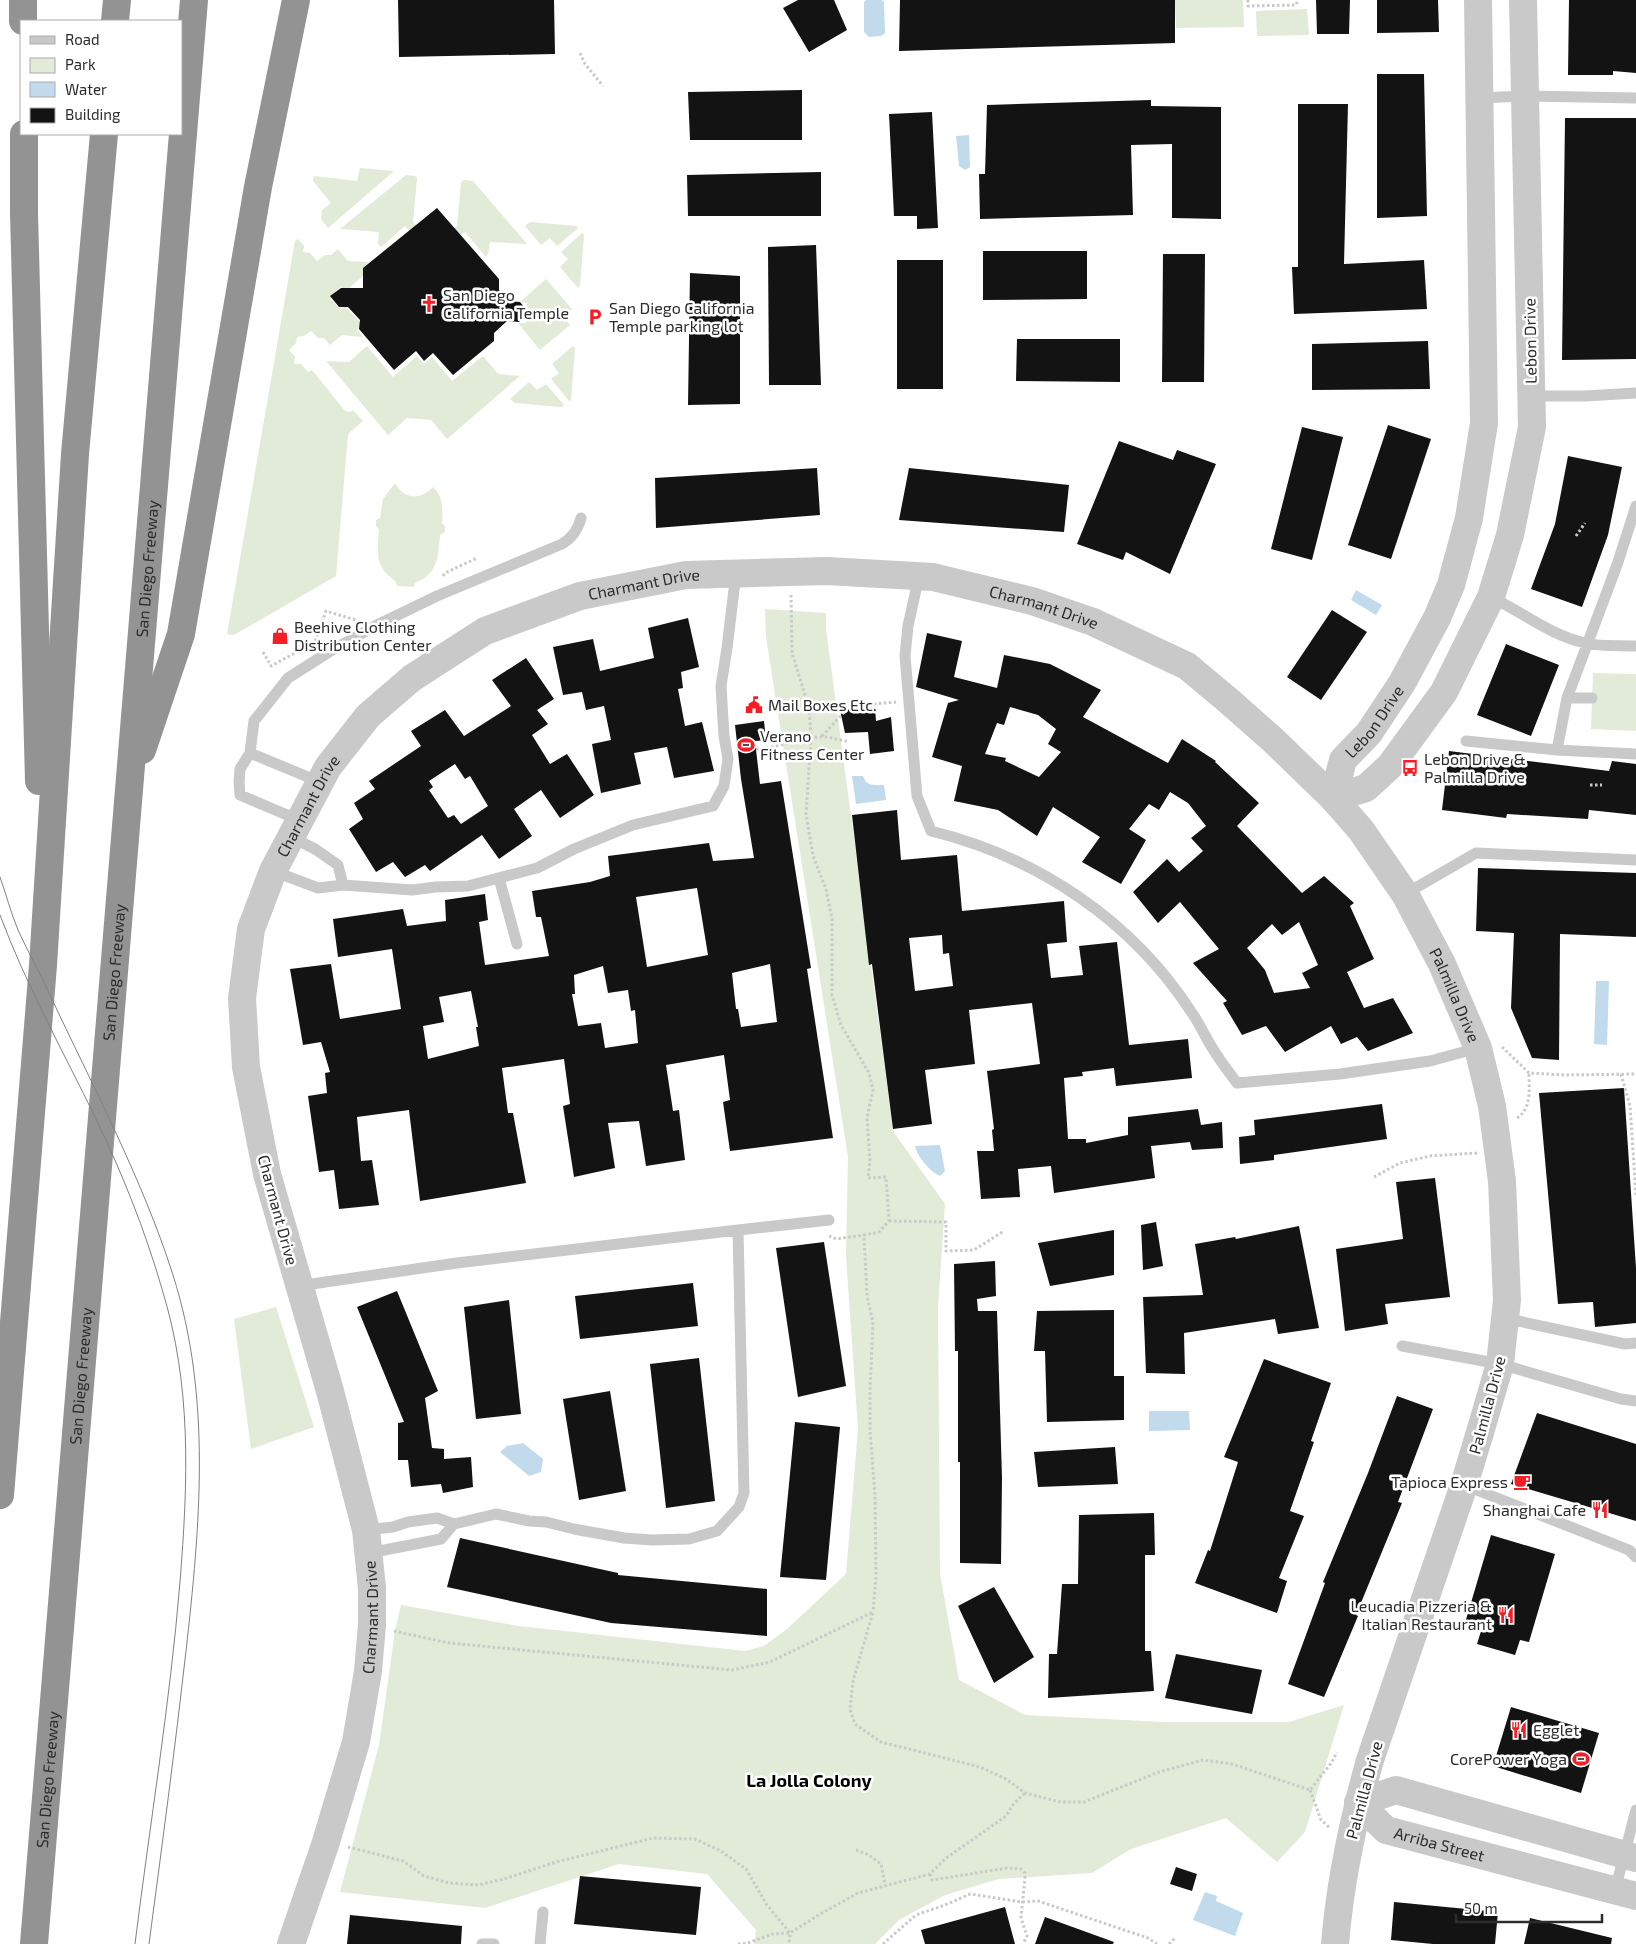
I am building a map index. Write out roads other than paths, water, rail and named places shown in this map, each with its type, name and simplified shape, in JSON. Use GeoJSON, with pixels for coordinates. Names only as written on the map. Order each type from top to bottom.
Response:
{"type":"FeatureCollection","features":[{"type":"Feature","properties":{"kind":"highway"},"geometry":{"type":"LineString","coordinates":[[23,0],[23,20]]}},
{"type":"Feature","properties":{"kind":"highway"},"geometry":{"type":"LineString","coordinates":[[115,20],[117,0]]}},
{"type":"Feature","properties":{"kind":"highway","name":"San Diego Freeway"},"geometry":{"type":"LineString","coordinates":[[34,1944],[194,0]]}},
{"type":"Feature","properties":{"kind":"highway"},"geometry":{"type":"LineString","coordinates":[[128,789],[182,634],[258,187],[296,0]]}},
{"type":"Feature","properties":{"kind":"highway"},"geometry":{"type":"LineString","coordinates":[[24,135],[24,213],[44,965]]}},
{"type":"Feature","properties":{"kind":"highway"},"geometry":{"type":"LineString","coordinates":[[0,1495],[44,965],[75,454],[104,135]]}},
{"type":"Feature","properties":{"kind":"street","name":"Lebon Drive"},"geometry":{"type":"LineString","coordinates":[[1333,798],[1343,760],[1369,733],[1402,683],[1437,618],[1451,585],[1469,518],[1484,423],[1478,0]]}},
{"type":"Feature","properties":{"kind":"street","name":"Lebon Drive"},"geometry":{"type":"LineString","coordinates":[[1333,798],[1366,788],[1390,766],[1444,692],[1490,597],[1510,535],[1532,427],[1523,0]]}},
{"type":"Feature","properties":{"kind":"street","name":"Charmant Drive"},"geometry":{"type":"LineString","coordinates":[[291,1944],[325,1845],[356,1742],[368,1671],[372,1625],[372,1588],[367,1541],[335,1408],[267,1174],[246,1057],[242,998],[251,929],[273,871],[328,767],[368,716],[412,678],[486,631],[580,596],[686,575],[827,570],[933,577],[1032,601],[1093,622],[1187,666],[1273,740],[1333,798]]}},
{"type":"Feature","properties":{"kind":"street","name":"Palmilla Drive"},"geometry":{"type":"LineString","coordinates":[[1333,798],[1361,830],[1405,894],[1488,1046],[1492,1106],[1502,1181],[1507,1300],[1500,1364],[1464,1485],[1382,1722],[1358,1803],[1338,1900],[1335,1944]]}},
{"type":"Feature","properties":{"kind":"street"},"geometry":{"type":"LineString","coordinates":[[1358,1803],[1396,1790],[1630,1857]]}},
{"type":"Feature","properties":{"kind":"street","name":"Arriba Street"},"geometry":{"type":"LineString","coordinates":[[1358,1803],[1386,1830],[1626,1893]]}},
{"type":"Feature","properties":{"kind":"lane"},"geometry":{"type":"LineString","coordinates":[[1480,98],[1524,96],[1636,98]]}},
{"type":"Feature","properties":{"kind":"lane"},"geometry":{"type":"LineString","coordinates":[[1531,396],[1585,396],[1636,393]]}},
{"type":"Feature","properties":{"kind":"lane"},"geometry":{"type":"LineString","coordinates":[[1557,750],[1566,698],[1617,565],[1636,506]]}},
{"type":"Feature","properties":{"kind":"lane"},"geometry":{"type":"LineString","coordinates":[[342,885],[338,865],[314,848],[295,828],[240,794],[240,769],[250,753],[254,721],[288,678],[329,652],[437,596],[562,544],[573,536],[578,529],[581,518]]}},
{"type":"Feature","properties":{"kind":"lane"},"geometry":{"type":"LineString","coordinates":[[273,871],[318,888],[342,885],[412,890],[436,886],[468,886],[537,868],[633,825],[714,806],[724,786],[728,759],[724,736],[721,686],[728,648],[736,574]]}},
{"type":"Feature","properties":{"kind":"lane"},"geometry":{"type":"LineString","coordinates":[[919,576],[908,626],[905,656],[917,796],[931,831],[962,838],[1003,854],[1078,895],[1117,926],[1151,960],[1192,1012],[1213,1049],[1237,1083],[1340,1074],[1430,1061],[1488,1046]]}},
{"type":"Feature","properties":{"kind":"lane"},"geometry":{"type":"LineString","coordinates":[[1490,597],[1516,609],[1557,634],[1587,644],[1636,646]]}},
{"type":"Feature","properties":{"kind":"lane"},"geometry":{"type":"LineString","coordinates":[[1566,698],[1592,698]]}},
{"type":"Feature","properties":{"kind":"lane"},"geometry":{"type":"LineString","coordinates":[[1466,741],[1557,750],[1636,754]]}},
{"type":"Feature","properties":{"kind":"lane"},"geometry":{"type":"LineString","coordinates":[[250,753],[320,782]]}},
{"type":"Feature","properties":{"kind":"lane"},"geometry":{"type":"LineString","coordinates":[[1405,894],[1476,853],[1636,860]]}},
{"type":"Feature","properties":{"kind":"lane"},"geometry":{"type":"LineString","coordinates":[[499,878],[517,944]]}},
{"type":"Feature","properties":{"kind":"lane"},"geometry":{"type":"LineString","coordinates":[[298,1286],[457,1263],[829,1220]]}},
{"type":"Feature","properties":{"kind":"lane"},"geometry":{"type":"LineString","coordinates":[[367,1541],[393,1527],[408,1522],[438,1518],[454,1524],[496,1514],[519,1520],[546,1522],[624,1538],[652,1540],[688,1539],[717,1531],[739,1507],[744,1493],[738,1230]]}},
{"type":"Feature","properties":{"kind":"lane"},"geometry":{"type":"LineString","coordinates":[[1504,1318],[1626,1344],[1636,1343]]}},
{"type":"Feature","properties":{"kind":"lane"},"geometry":{"type":"LineString","coordinates":[[1402,1346],[1500,1364],[1621,1399],[1636,1401]]}},
{"type":"Feature","properties":{"kind":"lane"},"geometry":{"type":"LineString","coordinates":[[1464,1485],[1629,1550],[1636,1556]]}},
{"type":"Feature","properties":{"kind":"lane"},"geometry":{"type":"LineString","coordinates":[[367,1541],[441,1539],[454,1524]]}},
{"type":"Feature","properties":{"kind":"lane"},"geometry":{"type":"LineString","coordinates":[[1626,1893],[1636,1810]]}},
{"type":"Feature","properties":{"kind":"lane"},"geometry":{"type":"LineString","coordinates":[[540,1944],[543,1912]]}},
{"type":"Feature","properties":{"kind":"lane"},"geometry":{"type":"LineString","coordinates":[[482,1944],[494,1944]]}},
{"type":"Feature","properties":{"kind":"water"},"geometry":{"type":"Polygon","coordinates":[[[866,0],[882,0],[884,2],[885,33],[881,36],[869,37],[864,32],[864,2],[866,0]]]}},
{"type":"Feature","properties":{"kind":"water"},"geometry":{"type":"Polygon","coordinates":[[[969,135],[970,167],[965,170],[959,166],[956,136],[969,135]]]}},
{"type":"Feature","properties":{"kind":"water"},"geometry":{"type":"Polygon","coordinates":[[[1356,590],[1382,605],[1376,615],[1351,600],[1356,590]]]}},
{"type":"Feature","properties":{"kind":"water"},"geometry":{"type":"Polygon","coordinates":[[[852,776],[863,776],[871,785],[884,785],[886,800],[856,804],[852,776]]]}},
{"type":"Feature","properties":{"kind":"water"},"geometry":{"type":"Polygon","coordinates":[[[1596,981],[1609,981],[1607,1045],[1594,1044],[1596,981]]]}},
{"type":"Feature","properties":{"kind":"water"},"geometry":{"type":"Polygon","coordinates":[[[940,1145],[945,1171],[940,1176],[924,1163],[915,1146],[940,1145]]]}},
{"type":"Feature","properties":{"kind":"water"},"geometry":{"type":"Polygon","coordinates":[[[1149,1411],[1189,1411],[1190,1430],[1149,1431],[1149,1411]]]}},
{"type":"Feature","properties":{"kind":"water"},"geometry":{"type":"Polygon","coordinates":[[[523,1443],[543,1459],[541,1472],[529,1476],[500,1452],[507,1446],[523,1443]]]}},
{"type":"Feature","properties":{"kind":"water"},"geometry":{"type":"Polygon","coordinates":[[[1205,1892],[1217,1896],[1216,1901],[1243,1913],[1235,1936],[1193,1920],[1205,1892]]]}},
{"type":"Feature","properties":{"kind":"tram line"},"geometry":{"type":"LineString","coordinates":[[0,877],[18,930],[116,1133],[147,1203],[173,1275],[185,1321],[193,1368],[198,1415],[199,1462],[195,1557],[177,1724],[149,1944]]}},
{"type":"Feature","properties":{"kind":"tram line"},"geometry":{"type":"LineString","coordinates":[[0,915],[33,992],[96,1119],[132,1202],[162,1289],[172,1325],[179,1362],[183,1398],[186,1470],[180,1582],[165,1718],[135,1944]]}},
{"type":"Feature","properties":{"kind":"place","name":"San Diego California Temple"},"geometry":{"type":"Point","coordinates":[429,304]}},
{"type":"Feature","properties":{"kind":"place","name":"San Diego California Temple parking lot"},"geometry":{"type":"Point","coordinates":[595,317]}},
{"type":"Feature","properties":{"kind":"place","name":"Beehive Clothing Distribution Center"},"geometry":{"type":"Point","coordinates":[280,636]}},
{"type":"Feature","properties":{"kind":"place","name":"Mail Boxes Etc."},"geometry":{"type":"Point","coordinates":[754,705]}},
{"type":"Feature","properties":{"kind":"place","name":"Verano Fitness Center"},"geometry":{"type":"Point","coordinates":[746,745]}},
{"type":"Feature","properties":{"kind":"place","name":"Lebon Drive & Palmilla Drive"},"geometry":{"type":"Point","coordinates":[1410,768]}},
{"type":"Feature","properties":{"kind":"place","name":"Tapioca Express"},"geometry":{"type":"Point","coordinates":[1522,1482]}},
{"type":"Feature","properties":{"kind":"place","name":"Shanghai Cafe"},"geometry":{"type":"Point","coordinates":[1600,1510]}},
{"type":"Feature","properties":{"kind":"place","name":"Leucadia Pizzeria & Italian Restaurant"},"geometry":{"type":"Point","coordinates":[1506,1615]}},
{"type":"Feature","properties":{"kind":"place","name":"Egglet"},"geometry":{"type":"Point","coordinates":[1519,1730]}},
{"type":"Feature","properties":{"kind":"place","name":"CorePower Yoga"},"geometry":{"type":"Point","coordinates":[1581,1759]}},
{"type":"Feature","properties":{"kind":"district","name":"La Jolla Colony"},"geometry":{"type":"Point","coordinates":[809,1781]}}]}
